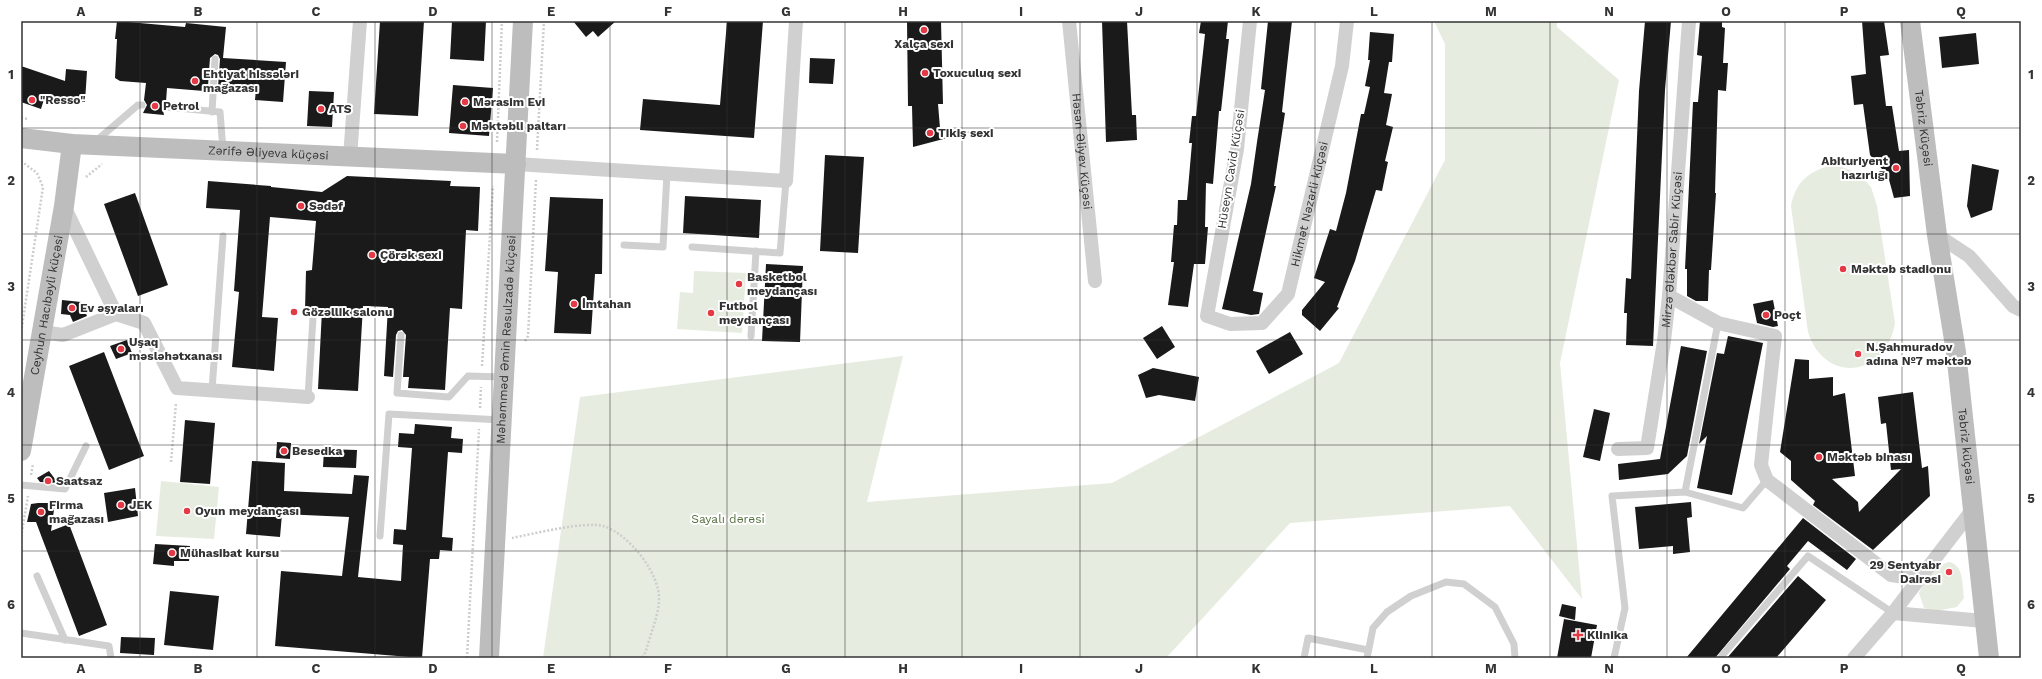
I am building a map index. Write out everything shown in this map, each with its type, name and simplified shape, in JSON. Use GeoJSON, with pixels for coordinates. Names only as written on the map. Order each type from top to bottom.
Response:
{"type":"FeatureCollection","features":[{"type":"Feature","properties":{"kind":"main road","name":"Məhəmməd Əmin Rəsulzadə küçəsi"},"geometry":{"type":"LineString","coordinates":[[489,658],[503,420],[523,21]]}},
{"type":"Feature","properties":{"kind":"main road","name":"Təbriz Küçəsi"},"geometry":{"type":"LineString","coordinates":[[1910,21],[1937,235]]}},
{"type":"Feature","properties":{"kind":"main road","name":"Zərifə Əliyeva küçəsi"},"geometry":{"type":"LineString","coordinates":[[21,138],[72,144],[516,164]]}},
{"type":"Feature","properties":{"kind":"main road","name":"Ceyhun Hacıbəyli küçəsi"},"geometry":{"type":"LineString","coordinates":[[21,451],[64,206],[72,144]]}},
{"type":"Feature","properties":{"kind":"main road","name":"Təbriz küçəsi"},"geometry":{"type":"LineString","coordinates":[[1937,235],[1956,352],[1988,658]]}},
{"type":"Feature","properties":{"kind":"street"},"geometry":{"type":"LineString","coordinates":[[350,156],[360,21]]}},
{"type":"Feature","properties":{"kind":"street"},"geometry":{"type":"LineString","coordinates":[[516,164],[786,181],[796,21]]}},
{"type":"Feature","properties":{"kind":"street","name":"Həsən Əliyev Küçəsi"},"geometry":{"type":"LineString","coordinates":[[1069,21],[1095,281]]}},
{"type":"Feature","properties":{"kind":"street","name":"Hüseyn Cavid Küçəsi"},"geometry":{"type":"LineString","coordinates":[[1207,316],[1237,149],[1250,21]]}},
{"type":"Feature","properties":{"kind":"street","name":"Hikmət Nəzərli küçəsi"},"geometry":{"type":"LineString","coordinates":[[1207,316],[1230,324],[1262,323],[1288,294],[1342,66],[1347,21]]}},
{"type":"Feature","properties":{"kind":"street","name":"Mirzə Ələkbər Sabir Küçəsi"},"geometry":{"type":"LineString","coordinates":[[1618,449],[1647,448],[1664,341],[1669,296],[1690,21]]}},
{"type":"Feature","properties":{"kind":"street"},"geometry":{"type":"LineString","coordinates":[[64,206],[116,314]]}},
{"type":"Feature","properties":{"kind":"street"},"geometry":{"type":"LineString","coordinates":[[1937,235],[1969,256],[2013,306],[2021,310]]}},
{"type":"Feature","properties":{"kind":"street"},"geometry":{"type":"LineString","coordinates":[[1669,296],[1718,323],[1776,336],[1761,465],[1766,480],[1891,575],[1905,578],[1923,575]]}},
{"type":"Feature","properties":{"kind":"street"},"geometry":{"type":"LineString","coordinates":[[42,332],[63,336],[116,314],[144,323],[177,388],[308,397]]}},
{"type":"Feature","properties":{"kind":"street"},"geometry":{"type":"LineString","coordinates":[[1854,658],[1893,613],[1973,509]]}},
{"type":"Feature","properties":{"kind":"street"},"geometry":{"type":"LineString","coordinates":[[1893,613],[1984,621]]}},
{"type":"Feature","properties":{"kind":"lane"},"geometry":{"type":"LineString","coordinates":[[212,112],[215,59]]}},
{"type":"Feature","properties":{"kind":"lane"},"geometry":{"type":"LineString","coordinates":[[93,144],[138,105],[142,105]]}},
{"type":"Feature","properties":{"kind":"lane"},"geometry":{"type":"LineString","coordinates":[[167,107],[220,112],[223,150]]}},
{"type":"Feature","properties":{"kind":"lane"},"geometry":{"type":"LineString","coordinates":[[624,245],[663,247],[667,174]]}},
{"type":"Feature","properties":{"kind":"lane"},"geometry":{"type":"LineString","coordinates":[[692,247],[780,253],[786,181]]}},
{"type":"Feature","properties":{"kind":"lane"},"geometry":{"type":"LineString","coordinates":[[212,390],[223,236]]}},
{"type":"Feature","properties":{"kind":"lane"},"geometry":{"type":"LineString","coordinates":[[751,336],[756,251]]}},
{"type":"Feature","properties":{"kind":"lane"},"geometry":{"type":"LineString","coordinates":[[308,397],[313,318]]}},
{"type":"Feature","properties":{"kind":"lane"},"geometry":{"type":"LineString","coordinates":[[1685,492],[1718,323]]}},
{"type":"Feature","properties":{"kind":"lane"},"geometry":{"type":"LineString","coordinates":[[400,335],[397,393],[449,397],[468,376],[505,377]]}},
{"type":"Feature","properties":{"kind":"lane"},"geometry":{"type":"LineString","coordinates":[[380,536],[389,414],[503,420]]}},
{"type":"Feature","properties":{"kind":"lane"},"geometry":{"type":"LineString","coordinates":[[21,485],[65,490],[86,446]]}},
{"type":"Feature","properties":{"kind":"lane"},"geometry":{"type":"LineString","coordinates":[[1614,658],[1625,608],[1612,496],[1685,492],[1743,508],[1766,480]]}},
{"type":"Feature","properties":{"kind":"lane"},"geometry":{"type":"LineString","coordinates":[[1720,658],[1808,556],[1893,613]]}},
{"type":"Feature","properties":{"kind":"lane"},"geometry":{"type":"LineString","coordinates":[[37,576],[65,640]]}},
{"type":"Feature","properties":{"kind":"lane"},"geometry":{"type":"LineString","coordinates":[[1367,658],[1373,628],[1387,612],[1411,596],[1446,582],[1464,584],[1495,607],[1514,644],[1515,658]]}},
{"type":"Feature","properties":{"kind":"lane"},"geometry":{"type":"LineString","coordinates":[[21,633],[109,646],[111,658]]}},
{"type":"Feature","properties":{"kind":"lane"},"geometry":{"type":"LineString","coordinates":[[1304,658],[1308,638],[1368,650]]}},
{"type":"Feature","properties":{"kind":"path"},"geometry":{"type":"LineString","coordinates":[[496,145],[502,21]]}},
{"type":"Feature","properties":{"kind":"path"},"geometry":{"type":"LineString","coordinates":[[21,118],[36,120]]}},
{"type":"Feature","properties":{"kind":"path"},"geometry":{"type":"LineString","coordinates":[[21,161],[37,173],[43,187],[21,333]]}},
{"type":"Feature","properties":{"kind":"path"},"geometry":{"type":"LineString","coordinates":[[171,462],[177,388]]}},
{"type":"Feature","properties":{"kind":"path"},"geometry":{"type":"LineString","coordinates":[[496,542],[548,531],[589,525],[603,526],[625,538],[643,556],[655,582],[659,600],[646,651],[642,658]]}},
{"type":"Feature","properties":{"kind":"green space","name":"Sayalı dərəsi"},"geometry":{"type":"Polygon","coordinates":[[[1434,21],[1557,21],[1557,27],[1619,80],[1560,363],[1582,599],[1510,506],[1290,523],[1166,658],[543,658],[580,397],[903,356],[867,502],[1112,483],[1339,363],[1445,160],[1445,44],[1434,21]]]}},
{"type":"Feature","properties":{"kind":"green space","name":"Məktəb stadionu"},"geometry":{"type":"Polygon","coordinates":[[[1829,166],[1839,166],[1858,173],[1871,187],[1877,206],[1895,323],[1889,341],[1880,355],[1868,364],[1854,368],[1841,367],[1828,361],[1816,349],[1808,332],[1791,206],[1796,191],[1803,180],[1808,175],[1829,166]]]}},
{"type":"Feature","properties":{"kind":"green space","name":"Futbol meydançası"},"geometry":{"type":"Polygon","coordinates":[[[694,271],[746,273],[742,333],[677,329],[680,292],[693,293],[694,271]]]}},
{"type":"Feature","properties":{"kind":"green space","name":"Oyun meydançası"},"geometry":{"type":"Polygon","coordinates":[[[161,481],[219,487],[214,539],[156,536],[161,481]]]}},
{"type":"Feature","properties":{"kind":"green space"},"geometry":{"type":"Polygon","coordinates":[[[1949,562],[1954,564],[1960,571],[1964,598],[1957,607],[1936,611],[1924,608],[1919,593],[1921,588],[1935,570],[1949,562]]]}},
{"type":"Feature","properties":{"kind":"building"},"geometry":{"type":"Polygon","coordinates":[[[117,21],[185,27],[186,23],[226,27],[223,58],[286,62],[283,102],[255,100],[256,89],[218,87],[220,59],[218,55],[215,54],[210,58],[208,86],[204,86],[204,91],[167,88],[166,102],[162,106],[164,115],[143,113],[147,105],[144,100],[146,83],[120,81],[115,78],[117,39],[115,39],[117,21]]]}},
{"type":"Feature","properties":{"kind":"building"},"geometry":{"type":"Polygon","coordinates":[[[380,21],[424,21],[418,116],[374,114],[380,21]]]}},
{"type":"Feature","properties":{"kind":"building"},"geometry":{"type":"Polygon","coordinates":[[[452,21],[486,21],[484,61],[450,59],[452,21]]]}},
{"type":"Feature","properties":{"kind":"building"},"geometry":{"type":"Polygon","coordinates":[[[573,21],[616,21],[598,37],[593,31],[586,37],[573,21]]]}},
{"type":"Feature","properties":{"kind":"building"},"geometry":{"type":"Polygon","coordinates":[[[727,21],[763,21],[754,138],[640,130],[643,99],[720,105],[727,21]]]}},
{"type":"Feature","properties":{"kind":"building"},"geometry":{"type":"Polygon","coordinates":[[[907,21],[941,21],[943,104],[938,104],[940,128],[970,132],[913,147],[912,106],[908,106],[907,21]]]}},
{"type":"Feature","properties":{"kind":"building"},"geometry":{"type":"Polygon","coordinates":[[[1102,21],[1127,21],[1132,115],[1136,115],[1137,140],[1106,142],[1102,21]]]}},
{"type":"Feature","properties":{"kind":"building"},"geometry":{"type":"Polygon","coordinates":[[[1201,21],[1228,21],[1226,39],[1229,39],[1221,111],[1219,111],[1213,184],[1206,183],[1205,227],[1208,227],[1205,264],[1194,264],[1188,307],[1168,305],[1174,262],[1171,262],[1174,225],[1177,225],[1178,200],[1187,200],[1192,143],[1189,143],[1192,116],[1196,116],[1205,34],[1199,33],[1201,21]]]}},
{"type":"Feature","properties":{"kind":"building"},"geometry":{"type":"Polygon","coordinates":[[[1268,21],[1292,21],[1282,112],[1285,113],[1274,186],[1276,186],[1253,291],[1263,293],[1259,314],[1251,315],[1222,309],[1251,184],[1265,90],[1261,89],[1268,21]]]}},
{"type":"Feature","properties":{"kind":"building"},"geometry":{"type":"Polygon","coordinates":[[[1645,21],[1671,21],[1665,90],[1653,346],[1626,345],[1627,313],[1624,313],[1626,278],[1631,279],[1639,91],[1645,21]]]}},
{"type":"Feature","properties":{"kind":"building"},"geometry":{"type":"Polygon","coordinates":[[[1700,21],[1722,21],[1722,27],[1725,28],[1723,63],[1728,63],[1726,91],[1718,90],[1716,193],[1711,270],[1709,270],[1708,301],[1696,301],[1687,296],[1687,269],[1685,269],[1693,102],[1698,102],[1702,56],[1697,55],[1700,21]]]}},
{"type":"Feature","properties":{"kind":"building"},"geometry":{"type":"Polygon","coordinates":[[[1862,21],[1884,21],[1889,55],[1880,56],[1886,106],[1892,106],[1899,151],[1909,150],[1910,196],[1894,198],[1888,176],[1870,155],[1863,104],[1854,105],[1851,76],[1866,74],[1862,21]]]}},
{"type":"Feature","properties":{"kind":"building"},"geometry":{"type":"Polygon","coordinates":[[[1370,32],[1394,34],[1392,62],[1389,62],[1384,93],[1392,94],[1386,125],[1393,127],[1385,161],[1388,162],[1382,191],[1376,190],[1355,261],[1337,307],[1339,308],[1320,331],[1302,315],[1302,310],[1325,282],[1314,278],[1330,229],[1336,231],[1346,193],[1361,114],[1364,114],[1370,87],[1365,86],[1370,60],[1368,60],[1370,32]]]}},
{"type":"Feature","properties":{"kind":"building"},"geometry":{"type":"Polygon","coordinates":[[[1976,33],[1979,64],[1942,68],[1939,37],[1976,33]]]}},
{"type":"Feature","properties":{"kind":"building"},"geometry":{"type":"Polygon","coordinates":[[[810,58],[835,59],[833,84],[809,83],[810,58]]]}},
{"type":"Feature","properties":{"kind":"building"},"geometry":{"type":"Polygon","coordinates":[[[21,66],[65,81],[66,69],[87,71],[85,102],[54,99],[45,96],[41,109],[21,102],[21,66]]]}},
{"type":"Feature","properties":{"kind":"building"},"geometry":{"type":"Polygon","coordinates":[[[453,85],[493,88],[489,136],[449,133],[453,85]]]}},
{"type":"Feature","properties":{"kind":"building","name":"ATS"},"geometry":{"type":"Polygon","coordinates":[[[309,91],[334,92],[332,127],[307,126],[309,91]]]}},
{"type":"Feature","properties":{"kind":"building"},"geometry":{"type":"Polygon","coordinates":[[[825,155],[864,157],[858,253],[820,251],[825,155]]]}},
{"type":"Feature","properties":{"kind":"building"},"geometry":{"type":"Polygon","coordinates":[[[1972,164],[1999,170],[1992,210],[1971,218],[1967,206],[1972,164]]]}},
{"type":"Feature","properties":{"kind":"building"},"geometry":{"type":"Polygon","coordinates":[[[347,176],[451,181],[450,186],[480,187],[478,231],[466,230],[462,309],[450,308],[445,390],[408,388],[409,377],[403,377],[406,335],[402,330],[398,331],[396,335],[393,377],[384,376],[388,307],[363,306],[358,391],[318,389],[322,310],[305,310],[306,271],[312,270],[316,221],[270,217],[262,317],[278,318],[274,371],[232,367],[239,292],[234,291],[240,210],[206,208],[208,181],[322,192],[347,176]]]}},
{"type":"Feature","properties":{"kind":"building"},"geometry":{"type":"Polygon","coordinates":[[[135,193],[168,285],[138,296],[104,204],[135,193]]]}},
{"type":"Feature","properties":{"kind":"building"},"geometry":{"type":"Polygon","coordinates":[[[685,196],[761,200],[759,238],[683,233],[685,196]]]}},
{"type":"Feature","properties":{"kind":"building"},"geometry":{"type":"Polygon","coordinates":[[[550,197],[603,199],[602,274],[595,274],[591,334],[554,333],[558,272],[545,271],[550,197]]]}},
{"type":"Feature","properties":{"kind":"building"},"geometry":{"type":"Polygon","coordinates":[[[766,264],[803,266],[800,342],[762,341],[766,264]]]}},
{"type":"Feature","properties":{"kind":"building","name":"Ev əşyaları"},"geometry":{"type":"Polygon","coordinates":[[[62,300],[81,302],[87,316],[73,322],[70,315],[61,314],[62,300]]]}},
{"type":"Feature","properties":{"kind":"building","name":"Poçt"},"geometry":{"type":"Polygon","coordinates":[[[1773,300],[1778,326],[1773,327],[1757,323],[1753,304],[1773,300]]]}},
{"type":"Feature","properties":{"kind":"building"},"geometry":{"type":"Polygon","coordinates":[[[1162,326],[1175,347],[1157,359],[1143,338],[1162,326]]]}},
{"type":"Feature","properties":{"kind":"building"},"geometry":{"type":"Polygon","coordinates":[[[1290,332],[1303,354],[1269,374],[1256,351],[1290,332]]]}},
{"type":"Feature","properties":{"kind":"building"},"geometry":{"type":"Polygon","coordinates":[[[1728,336],[1763,343],[1732,495],[1697,488],[1707,436],[1699,444],[1717,353],[1724,354],[1728,336]]]}},
{"type":"Feature","properties":{"kind":"building","name":"Uşaq məsləhətxanası"},"geometry":{"type":"Polygon","coordinates":[[[127,340],[132,353],[116,359],[110,346],[127,340]]]}},
{"type":"Feature","properties":{"kind":"building"},"geometry":{"type":"Polygon","coordinates":[[[1681,346],[1707,351],[1687,456],[1668,474],[1619,480],[1618,464],[1660,459],[1681,346]]]}},
{"type":"Feature","properties":{"kind":"building"},"geometry":{"type":"Polygon","coordinates":[[[104,352],[144,456],[109,470],[69,366],[104,352]]]}},
{"type":"Feature","properties":{"kind":"building","name":"Məktəb binası"},"geometry":{"type":"Polygon","coordinates":[[[1795,359],[1809,360],[1809,379],[1833,377],[1833,396],[1845,393],[1855,476],[1832,479],[1858,502],[1859,512],[1901,469],[1891,470],[1886,423],[1881,424],[1878,397],[1913,392],[1922,468],[1928,466],[1930,496],[1873,550],[1813,505],[1815,501],[1791,480],[1791,461],[1780,452],[1795,359]]]}},
{"type":"Feature","properties":{"kind":"building"},"geometry":{"type":"Polygon","coordinates":[[[1153,368],[1199,377],[1195,401],[1159,395],[1146,398],[1138,375],[1153,368]]]}},
{"type":"Feature","properties":{"kind":"building"},"geometry":{"type":"Polygon","coordinates":[[[1594,409],[1610,413],[1600,461],[1583,457],[1594,409]]]}},
{"type":"Feature","properties":{"kind":"building"},"geometry":{"type":"Polygon","coordinates":[[[185,420],[215,423],[210,484],[180,482],[185,420]]]}},
{"type":"Feature","properties":{"kind":"building"},"geometry":{"type":"Polygon","coordinates":[[[415,424],[452,427],[451,438],[463,439],[462,453],[448,452],[442,537],[453,538],[452,551],[440,550],[439,559],[430,559],[422,658],[275,646],[281,571],[342,576],[349,517],[282,514],[280,537],[246,534],[252,461],[285,463],[284,491],[352,494],[354,475],[369,476],[358,577],[401,581],[403,545],[393,544],[394,529],[406,530],[412,448],[398,447],[399,433],[414,434],[415,424]]]}},
{"type":"Feature","properties":{"kind":"building","name":"Besedka"},"geometry":{"type":"Polygon","coordinates":[[[277,442],[291,443],[290,459],[276,458],[277,442]]]}},
{"type":"Feature","properties":{"kind":"building"},"geometry":{"type":"Polygon","coordinates":[[[324,449],[357,450],[356,468],[323,467],[324,449]]]}},
{"type":"Feature","properties":{"kind":"building","name":"Saatsaz"},"geometry":{"type":"Polygon","coordinates":[[[49,471],[58,483],[40,482],[37,478],[49,471]]]}},
{"type":"Feature","properties":{"kind":"building","name":"JEK"},"geometry":{"type":"Polygon","coordinates":[[[135,488],[138,516],[108,522],[104,493],[135,488]]]}},
{"type":"Feature","properties":{"kind":"building"},"geometry":{"type":"Polygon","coordinates":[[[1691,502],[1692,517],[1687,518],[1690,552],[1673,554],[1673,546],[1639,549],[1635,507],[1691,502]]]}},
{"type":"Feature","properties":{"kind":"building"},"geometry":{"type":"Polygon","coordinates":[[[55,503],[51,531],[69,524],[107,625],[79,636],[36,522],[27,522],[31,504],[55,503]]]}},
{"type":"Feature","properties":{"kind":"building"},"geometry":{"type":"Polygon","coordinates":[[[1803,518],[1856,559],[1847,570],[1808,541],[1787,566],[1790,569],[1715,658],[1686,658],[1803,518]]]}},
{"type":"Feature","properties":{"kind":"building","name":"Mühasibat kursu"},"geometry":{"type":"Polygon","coordinates":[[[155,544],[190,546],[189,561],[174,561],[174,566],[153,564],[155,544]]]}},
{"type":"Feature","properties":{"kind":"building"},"geometry":{"type":"Polygon","coordinates":[[[1798,576],[1826,600],[1776,658],[1727,658],[1798,576]]]}},
{"type":"Feature","properties":{"kind":"building"},"geometry":{"type":"Polygon","coordinates":[[[170,591],[219,596],[213,650],[164,645],[170,591]]]}},
{"type":"Feature","properties":{"kind":"building"},"geometry":{"type":"Polygon","coordinates":[[[1562,604],[1576,607],[1575,620],[1559,616],[1562,604]]]}},
{"type":"Feature","properties":{"kind":"building","name":"Klinika"},"geometry":{"type":"Polygon","coordinates":[[[1564,619],[1597,625],[1591,658],[1557,658],[1564,619]]]}},
{"type":"Feature","properties":{"kind":"building"},"geometry":{"type":"Polygon","coordinates":[[[121,637],[155,638],[154,655],[120,653],[121,637]]]}},
{"type":"Feature","properties":{"kind":"place","name":"Xalça sexi"},"geometry":{"type":"Point","coordinates":[924,30]}},
{"type":"Feature","properties":{"kind":"place","name":"Toxuculuq sexi"},"geometry":{"type":"Point","coordinates":[925,73]}},
{"type":"Feature","properties":{"kind":"place","name":"Ehtiyat hissələri mağazası"},"geometry":{"type":"Point","coordinates":[195,81]}},
{"type":"Feature","properties":{"kind":"place","name":"\"Resso\""},"geometry":{"type":"Point","coordinates":[32,100]}},
{"type":"Feature","properties":{"kind":"place","name":"Mərasim Evi"},"geometry":{"type":"Point","coordinates":[465,102]}},
{"type":"Feature","properties":{"kind":"place","name":"Petrol"},"geometry":{"type":"Point","coordinates":[155,106]}},
{"type":"Feature","properties":{"kind":"place","name":"ATS"},"geometry":{"type":"Point","coordinates":[321,109]}},
{"type":"Feature","properties":{"kind":"place","name":"Məktəbli paltarı"},"geometry":{"type":"Point","coordinates":[463,126]}},
{"type":"Feature","properties":{"kind":"place","name":"Tikiş sexi"},"geometry":{"type":"Point","coordinates":[930,133]}},
{"type":"Feature","properties":{"kind":"place","name":"Abituriyent hazırlığı"},"geometry":{"type":"Point","coordinates":[1896,168]}},
{"type":"Feature","properties":{"kind":"place","name":"Sədəf"},"geometry":{"type":"Point","coordinates":[301,206]}},
{"type":"Feature","properties":{"kind":"place","name":"Çörək sexi"},"geometry":{"type":"Point","coordinates":[372,255]}},
{"type":"Feature","properties":{"kind":"place","name":"Məktəb stadionu"},"geometry":{"type":"Point","coordinates":[1843,269]}},
{"type":"Feature","properties":{"kind":"place","name":"Basketbol meydançası"},"geometry":{"type":"Point","coordinates":[739,284]}},
{"type":"Feature","properties":{"kind":"place","name":"İmtahan"},"geometry":{"type":"Point","coordinates":[574,304]}},
{"type":"Feature","properties":{"kind":"place","name":"Ev əşyaları"},"geometry":{"type":"Point","coordinates":[72,308]}},
{"type":"Feature","properties":{"kind":"place","name":"Gözəllik salonu"},"geometry":{"type":"Point","coordinates":[294,312]}},
{"type":"Feature","properties":{"kind":"place","name":"Futbol meydançası"},"geometry":{"type":"Point","coordinates":[711,313]}},
{"type":"Feature","properties":{"kind":"place","name":"Poçt"},"geometry":{"type":"Point","coordinates":[1766,315]}},
{"type":"Feature","properties":{"kind":"place","name":"Uşaq məsləhətxanası"},"geometry":{"type":"Point","coordinates":[121,349]}},
{"type":"Feature","properties":{"kind":"place","name":"N.Şahmuradov adına №7 məktəb"},"geometry":{"type":"Point","coordinates":[1858,354]}},
{"type":"Feature","properties":{"kind":"place","name":"Besedka"},"geometry":{"type":"Point","coordinates":[284,451]}},
{"type":"Feature","properties":{"kind":"place","name":"Məktəb binası"},"geometry":{"type":"Point","coordinates":[1819,457]}},
{"type":"Feature","properties":{"kind":"place","name":"Saatsaz"},"geometry":{"type":"Point","coordinates":[48,481]}},
{"type":"Feature","properties":{"kind":"place","name":"JEK"},"geometry":{"type":"Point","coordinates":[121,505]}},
{"type":"Feature","properties":{"kind":"place","name":"Oyun meydançası"},"geometry":{"type":"Point","coordinates":[187,511]}},
{"type":"Feature","properties":{"kind":"place","name":"Firma mağazası"},"geometry":{"type":"Point","coordinates":[41,512]}},
{"type":"Feature","properties":{"kind":"place","name":"Mühasibat kursu"},"geometry":{"type":"Point","coordinates":[172,553]}},
{"type":"Feature","properties":{"kind":"place","name":"29 Sentyabr Dairəsi"},"geometry":{"type":"Point","coordinates":[1949,572]}},
{"type":"Feature","properties":{"kind":"place","name":"Klinika"},"geometry":{"type":"Point","coordinates":[1578,635]}}]}
